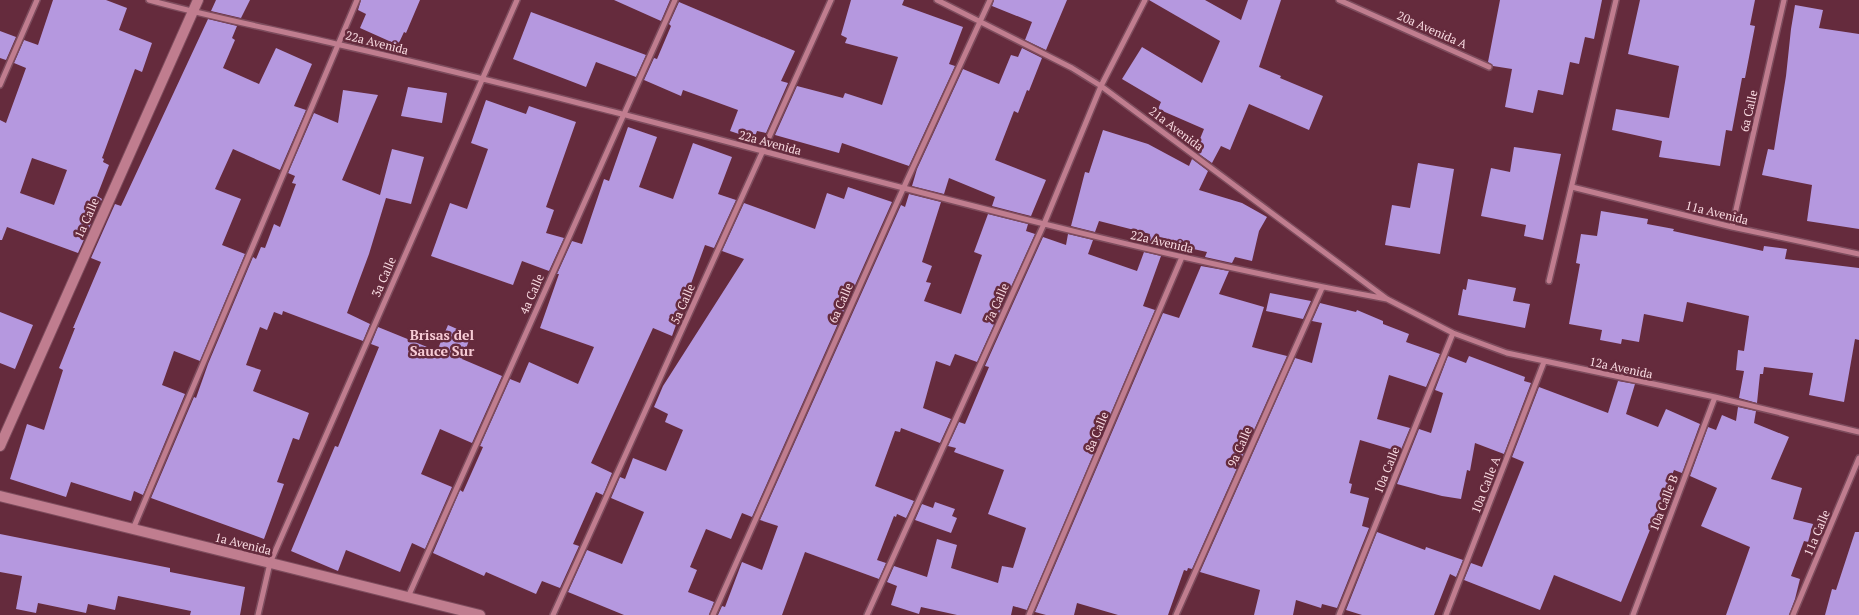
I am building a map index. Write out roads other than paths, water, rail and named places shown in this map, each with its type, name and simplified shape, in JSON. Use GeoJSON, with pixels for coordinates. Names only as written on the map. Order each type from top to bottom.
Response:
{"type":"FeatureCollection","features":[{"type":"Feature","properties":{"kind":"street"},"geometry":{"type":"LineString","coordinates":[[0,85],[37,0]]}},
{"type":"Feature","properties":{"kind":"street","name":"22a Avenida"},"geometry":{"type":"LineString","coordinates":[[148,0],[192,12],[338,44],[482,79],[1044,224],[1322,288],[1387,299]]}},
{"type":"Feature","properties":{"kind":"street","name":"1a Calle"},"geometry":{"type":"LineString","coordinates":[[0,446],[198,0]]}},
{"type":"Feature","properties":{"kind":"street"},"geometry":{"type":"LineString","coordinates":[[133,529],[358,0]]}},
{"type":"Feature","properties":{"kind":"street","name":"3a Calle"},"geometry":{"type":"LineString","coordinates":[[258,615],[270,563],[518,0]]}},
{"type":"Feature","properties":{"kind":"street","name":"4a Calle"},"geometry":{"type":"LineString","coordinates":[[408,597],[676,0]]}},
{"type":"Feature","properties":{"kind":"street","name":"5a Calle"},"geometry":{"type":"LineString","coordinates":[[553,615],[831,0]]}},
{"type":"Feature","properties":{"kind":"street","name":"21a Avenida"},"geometry":{"type":"LineString","coordinates":[[937,0],[1072,68],[1101,86],[1387,299]]}},
{"type":"Feature","properties":{"kind":"street","name":"6a Calle"},"geometry":{"type":"LineString","coordinates":[[713,615],[903,189],[990,0]]}},
{"type":"Feature","properties":{"kind":"street","name":"7a Calle"},"geometry":{"type":"LineString","coordinates":[[867,615],[1044,224],[1101,86],[1144,0]]}},
{"type":"Feature","properties":{"kind":"street","name":"20a Avenida A"},"geometry":{"type":"LineString","coordinates":[[1340,0],[1489,67]]}},
{"type":"Feature","properties":{"kind":"street"},"geometry":{"type":"LineString","coordinates":[[1549,281],[1616,0]]}},
{"type":"Feature","properties":{"kind":"street","name":"6a Calle"},"geometry":{"type":"LineString","coordinates":[[1732,227],[1784,0]]}},
{"type":"Feature","properties":{"kind":"street","name":"11a Avenida"},"geometry":{"type":"LineString","coordinates":[[1572,187],[1732,227],[1859,254]]}},
{"type":"Feature","properties":{"kind":"street","name":"8a Calle"},"geometry":{"type":"LineString","coordinates":[[1029,615],[1182,257]]}},
{"type":"Feature","properties":{"kind":"street","name":"9a Calle"},"geometry":{"type":"LineString","coordinates":[[1176,615],[1322,288]]}},
{"type":"Feature","properties":{"kind":"street","name":"12a Avenida"},"geometry":{"type":"LineString","coordinates":[[1387,299],[1454,333],[1507,353],[1715,397],[1859,432]]}},
{"type":"Feature","properties":{"kind":"street","name":"10a Calle"},"geometry":{"type":"LineString","coordinates":[[1339,615],[1454,333]]}},
{"type":"Feature","properties":{"kind":"street","name":"10a Calle A"},"geometry":{"type":"LineString","coordinates":[[1446,615],[1544,362]]}},
{"type":"Feature","properties":{"kind":"street","name":"10a Calle B"},"geometry":{"type":"LineString","coordinates":[[1633,615],[1715,397]]}},
{"type":"Feature","properties":{"kind":"street","name":"11a Calle"},"geometry":{"type":"LineString","coordinates":[[1793,615],[1859,458]]}},
{"type":"Feature","properties":{"kind":"street","name":"1a Avenida"},"geometry":{"type":"LineString","coordinates":[[0,496],[480,615]]}},
{"type":"Feature","properties":{"kind":"district","name":"Brisas del Sauce Sur"},"geometry":{"type":"Point","coordinates":[442,344]}}]}
